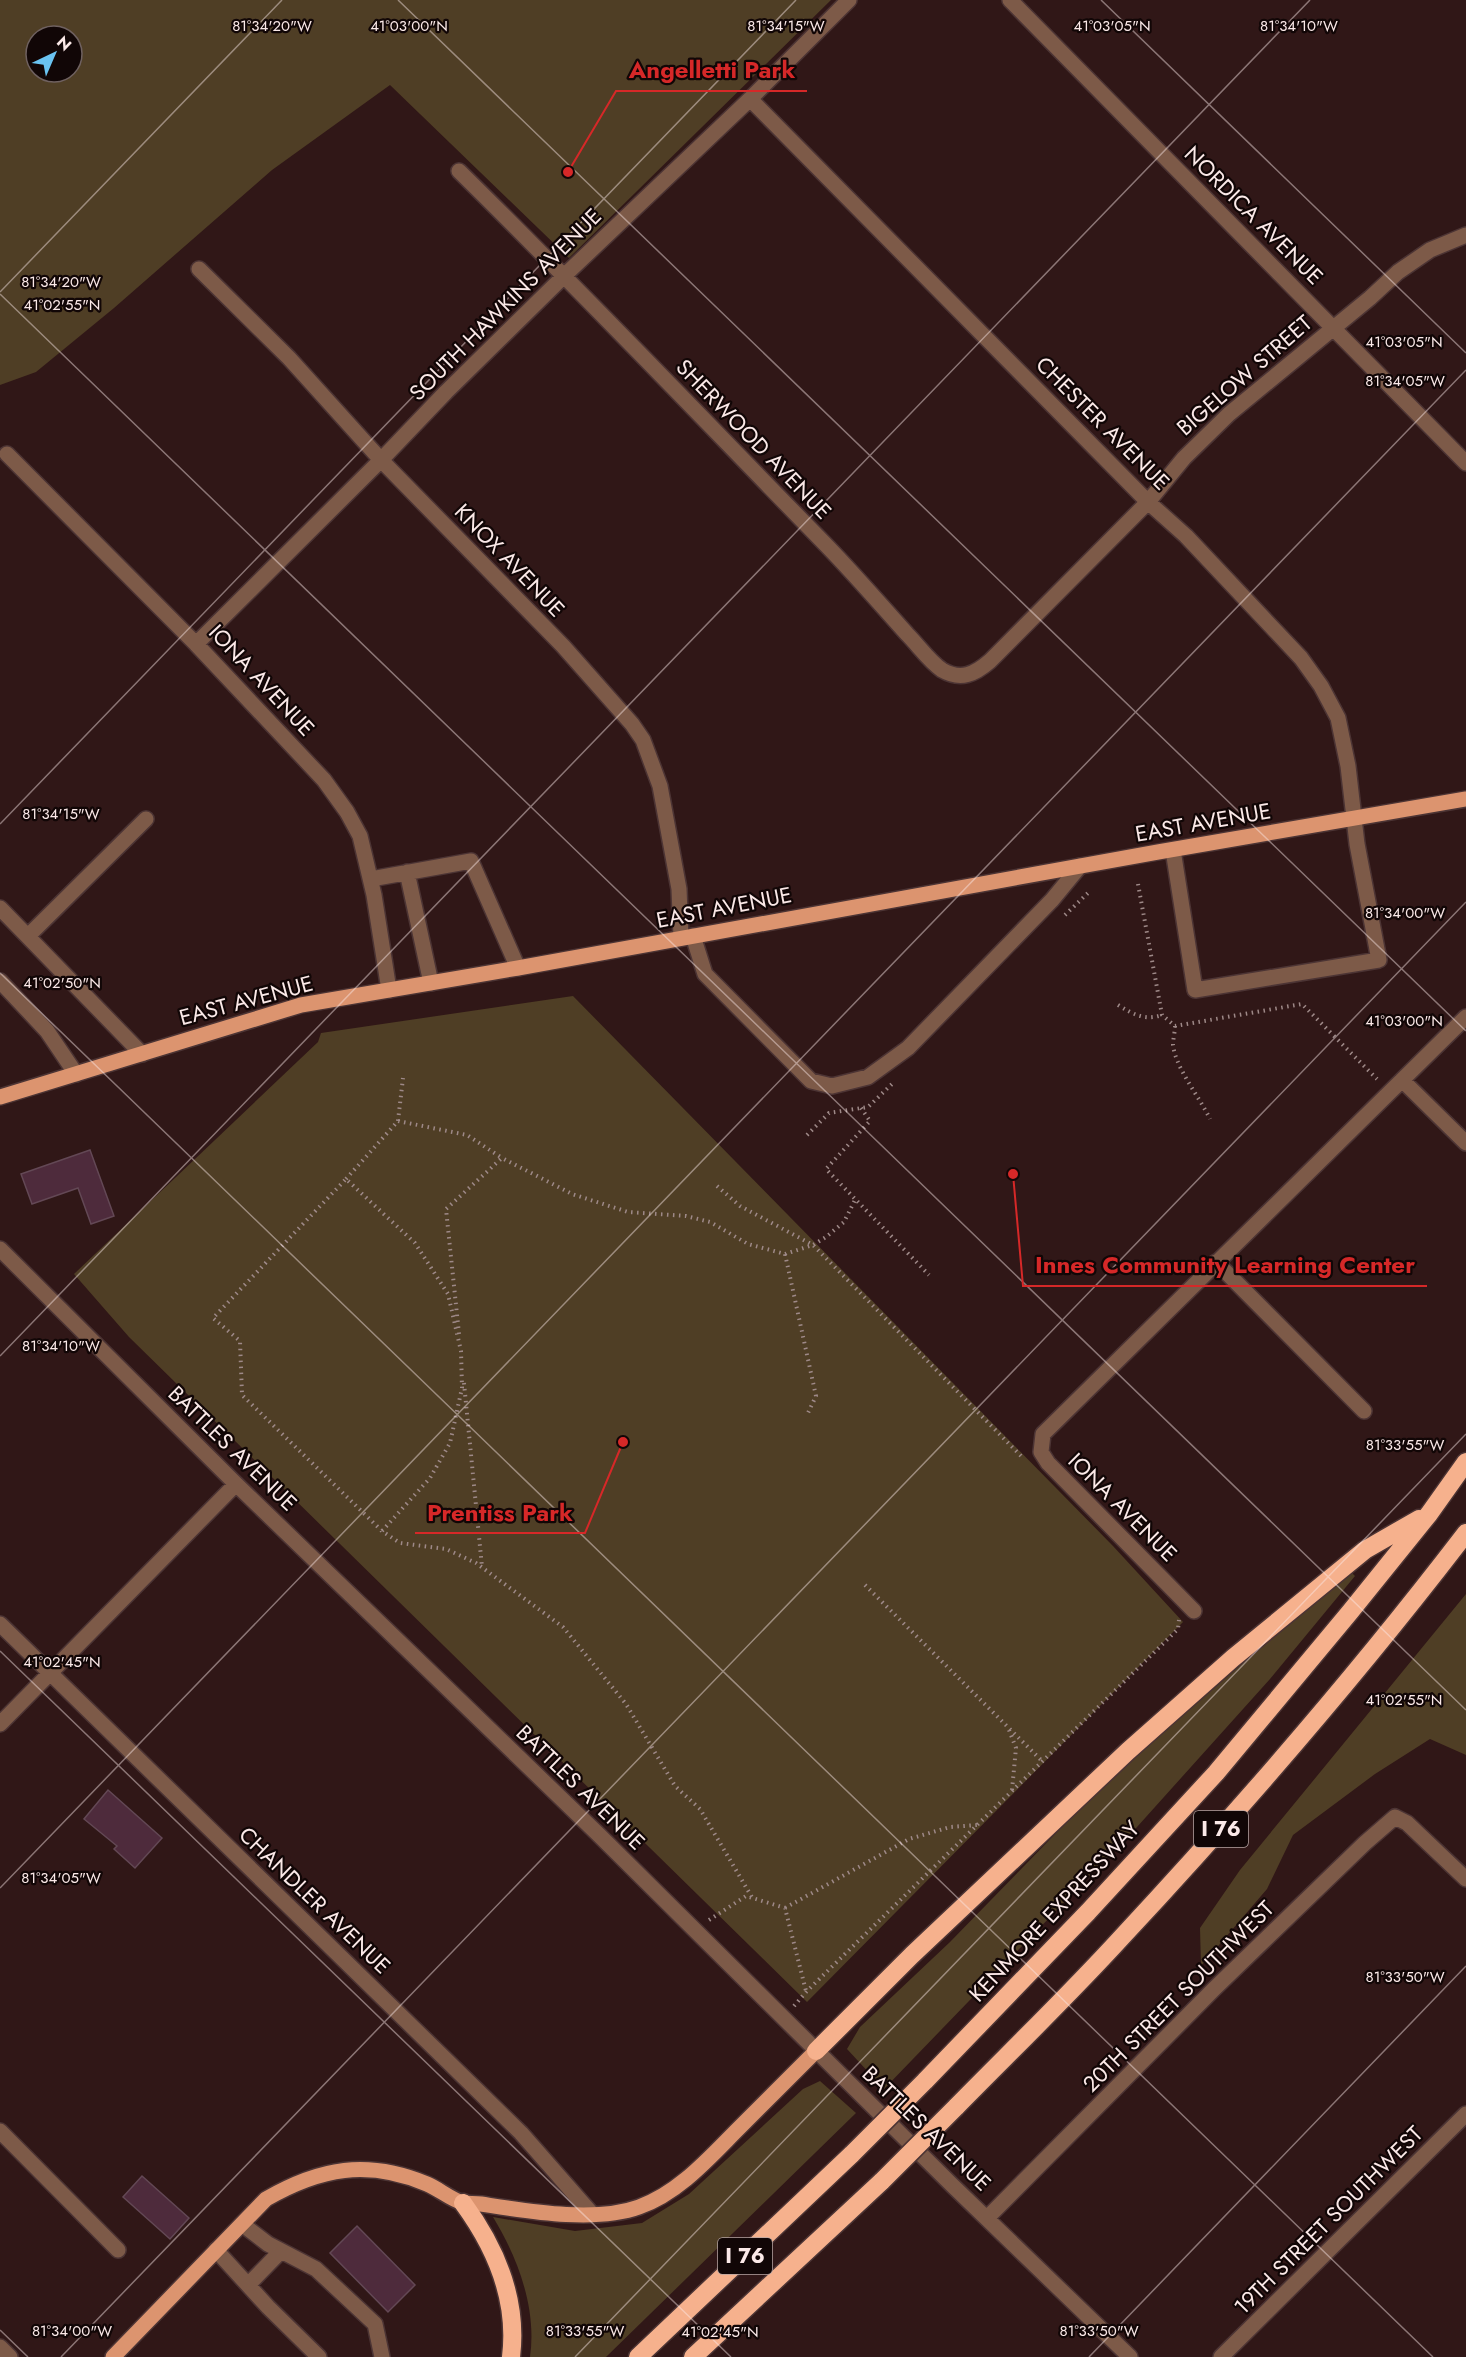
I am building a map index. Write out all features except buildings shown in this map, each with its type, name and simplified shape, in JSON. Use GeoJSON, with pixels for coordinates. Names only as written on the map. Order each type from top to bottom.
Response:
{"type":"FeatureCollection","features":[{"type":"Feature","properties":{"kind":"highway","name":"KENMORE EXPRESSWAY"},"geometry":{"type":"LineString","coordinates":[[638,2357],[925,2082],[1088,1912],[1216,1773],[1429,1514],[1466,1462]]}},
{"type":"Feature","properties":{"kind":"highway"},"geometry":{"type":"LineString","coordinates":[[816,2051],[920,1947],[1128,1750],[1215,1674],[1365,1550],[1429,1514]]}},
{"type":"Feature","properties":{"kind":"highway","name":"I 76"},"geometry":{"type":"LineString","coordinates":[[695,2357],[882,2181],[1120,1940],[1239,1810],[1348,1680],[1466,1533]]}},
{"type":"Feature","properties":{"kind":"highway"},"geometry":{"type":"LineString","coordinates":[[464,2203],[501,2268],[511,2303],[513,2339],[511,2357]]}},
{"type":"Feature","properties":{"kind":"main road","name":"EAST AVENUE"},"geometry":{"type":"LineString","coordinates":[[0,1097],[301,1005],[1466,799]]}},
{"type":"Feature","properties":{"kind":"main road"},"geometry":{"type":"LineString","coordinates":[[113,2357],[266,2199],[294,2183],[320,2174],[348,2169],[405,2176],[428,2184],[464,2203],[511,2210],[592,2214],[639,2207],[664,2195],[704,2163],[816,2051]]}},
{"type":"Feature","properties":{"kind":"street","name":"SOUTH HAWKINS AVENUE"},"geometry":{"type":"LineString","coordinates":[[196,644],[446,392],[750,99],[849,0]]}},
{"type":"Feature","properties":{"kind":"street","name":"NORDICA AVENUE"},"geometry":{"type":"LineString","coordinates":[[1010,0],[1466,462]]}},
{"type":"Feature","properties":{"kind":"street","name":"CHESTER AVENUE"},"geometry":{"type":"LineString","coordinates":[[750,99],[1148,502],[1186,536],[1265,617],[1301,658],[1321,686],[1338,718],[1348,766],[1353,818],[1379,960],[1195,990],[1173,850]]}},
{"type":"Feature","properties":{"kind":"street","name":"SHERWOOD AVENUE"},"geometry":{"type":"LineString","coordinates":[[459,171],[565,275],[634,349],[841,560],[941,669],[953,675],[965,676],[978,671],[1023,627]]}},
{"type":"Feature","properties":{"kind":"street","name":"BIGELOW STREET"},"geometry":{"type":"LineString","coordinates":[[1023,627],[1148,502],[1184,458],[1229,414],[1398,272],[1422,255],[1447,242],[1466,236]]}},
{"type":"Feature","properties":{"kind":"street","name":"KNOX AVENUE"},"geometry":{"type":"LineString","coordinates":[[199,269],[289,358],[381,460],[562,646],[614,703],[643,740],[660,786],[687,937],[705,974],[811,1081],[832,1086],[868,1077],[908,1048],[1052,900],[1080,866]]}},
{"type":"Feature","properties":{"kind":"street","name":"IONA AVENUE"},"geometry":{"type":"LineString","coordinates":[[7,454],[196,644],[324,780],[347,812],[360,836],[371,879],[389,990]]}},
{"type":"Feature","properties":{"kind":"street"},"geometry":{"type":"LineString","coordinates":[[28,936],[146,819]]}},
{"type":"Feature","properties":{"kind":"street"},"geometry":{"type":"LineString","coordinates":[[371,879],[471,861],[518,968]]}},
{"type":"Feature","properties":{"kind":"street"},"geometry":{"type":"LineString","coordinates":[[407,872],[431,983]]}},
{"type":"Feature","properties":{"kind":"street"},"geometry":{"type":"LineString","coordinates":[[0,908],[142,1054]]}},
{"type":"Feature","properties":{"kind":"street"},"geometry":{"type":"LineString","coordinates":[[0,981],[47,1030],[76,1074]]}},
{"type":"Feature","properties":{"kind":"street"},"geometry":{"type":"LineString","coordinates":[[1364,1411],[1216,1262],[1466,1017]]}},
{"type":"Feature","properties":{"kind":"street"},"geometry":{"type":"LineString","coordinates":[[1402,1080],[1466,1143]]}},
{"type":"Feature","properties":{"kind":"street","name":"BATTLES AVENUE"},"geometry":{"type":"LineString","coordinates":[[3,1258],[1130,2357]]}},
{"type":"Feature","properties":{"kind":"street","name":"IONA AVENUE"},"geometry":{"type":"LineString","coordinates":[[1187,1613],[1048,1463],[1041,1452],[1041,1441],[1048,1428],[1216,1262]]}},
{"type":"Feature","properties":{"kind":"street"},"geometry":{"type":"LineString","coordinates":[[0,1724],[236,1484]]}},
{"type":"Feature","properties":{"kind":"street","name":"CHANDLER AVENUE"},"geometry":{"type":"LineString","coordinates":[[0,1624],[521,2133],[592,2214]]}},
{"type":"Feature","properties":{"kind":"street","name":"20TH STREET SOUTHWEST"},"geometry":{"type":"LineString","coordinates":[[987,2218],[1214,1989],[1365,1843],[1395,1817],[1407,1823],[1466,1879]]}},
{"type":"Feature","properties":{"kind":"street","name":"19TH STREET SOUTHWEST"},"geometry":{"type":"LineString","coordinates":[[1221,2357],[1466,2114]]}},
{"type":"Feature","properties":{"kind":"street"},"geometry":{"type":"LineString","coordinates":[[0,2130],[118,2250]]}},
{"type":"Feature","properties":{"kind":"street"},"geometry":{"type":"LineString","coordinates":[[242,2224],[268,2244],[316,2269],[375,2324],[382,2357]]}},
{"type":"Feature","properties":{"kind":"street"},"geometry":{"type":"LineString","coordinates":[[216,2250],[319,2357]]}},
{"type":"Feature","properties":{"kind":"street"},"geometry":{"type":"LineString","coordinates":[[248,2285],[281,2251]]}},
{"type":"Feature","properties":{"kind":"street"},"geometry":{"type":"LineString","coordinates":[[0,2347],[10,2357]]}},
{"type":"Feature","properties":{"kind":"path"},"geometry":{"type":"LineString","coordinates":[[1118,1005],[1136,1016],[1150,1019],[1162,1015]]}},
{"type":"Feature","properties":{"kind":"path"},"geometry":{"type":"LineString","coordinates":[[1175,1026],[1173,1044],[1179,1065],[1210,1119]]}},
{"type":"Feature","properties":{"kind":"path"},"geometry":{"type":"LineString","coordinates":[[403,1078],[398,1122],[213,1318],[240,1341],[242,1395],[382,1531],[400,1543],[447,1549],[483,1568],[563,1627],[626,1704],[675,1786],[700,1809],[753,1899]]}},
{"type":"Feature","properties":{"kind":"path"},"geometry":{"type":"LineString","coordinates":[[861,1108],[870,1121],[826,1169],[929,1275]]}},
{"type":"Feature","properties":{"kind":"path"},"geometry":{"type":"LineString","coordinates":[[398,1122],[467,1135],[502,1158],[572,1194],[628,1212],[686,1216],[710,1222],[748,1244],[785,1254],[813,1245],[826,1237],[844,1222],[855,1200]]}},
{"type":"Feature","properties":{"kind":"path"},"geometry":{"type":"LineString","coordinates":[[483,1568],[446,1209],[502,1158]]}},
{"type":"Feature","properties":{"kind":"path"},"geometry":{"type":"LineString","coordinates":[[346,1179],[415,1243],[448,1294],[461,1351],[462,1389],[450,1443],[430,1479],[382,1531]]}},
{"type":"Feature","properties":{"kind":"path"},"geometry":{"type":"LineString","coordinates":[[717,1186],[740,1206],[813,1245],[1024,1459]]}},
{"type":"Feature","properties":{"kind":"path"},"geometry":{"type":"LineString","coordinates":[[785,1254],[816,1396],[807,1415]]}},
{"type":"Feature","properties":{"kind":"path"},"geometry":{"type":"LineString","coordinates":[[865,1585],[1042,1761]]}},
{"type":"Feature","properties":{"kind":"path"},"geometry":{"type":"LineString","coordinates":[[784,2019],[806,1992],[1178,1629],[1187,1613]]}},
{"type":"Feature","properties":{"kind":"path"},"geometry":{"type":"LineString","coordinates":[[1008,1729],[1016,1748],[1012,1791]]}},
{"type":"Feature","properties":{"kind":"path"},"geometry":{"type":"LineString","coordinates":[[697,1933],[712,1916],[746,1896],[785,1908],[909,1839],[950,1827],[977,1825]]}},
{"type":"Feature","properties":{"kind":"path"},"geometry":{"type":"LineString","coordinates":[[785,1908],[806,1992]]}},
{"type":"Feature","properties":{"kind":"shaded area"},"geometry":{"type":"Polygon","coordinates":[[[0,0],[831,0],[569,258],[390,85],[272,170],[114,308],[36,372],[0,385],[0,0]]]}},
{"type":"Feature","properties":{"kind":"shaded area"},"geometry":{"type":"Polygon","coordinates":[[[573,996],[1113,1546],[1183,1622],[807,2002],[129,1337],[74,1274],[318,1042],[321,1033],[573,996]]]}},
{"type":"Feature","properties":{"kind":"shaded area"},"geometry":{"type":"Polygon","coordinates":[[[1349,1570],[1355,1576],[1270,1679],[1137,1827],[884,2089],[847,2049],[860,2027],[950,1942],[1100,1788],[1349,1570]]]}},
{"type":"Feature","properties":{"kind":"shaded area"},"geometry":{"type":"Polygon","coordinates":[[[1466,1594],[1466,1755],[1430,1739],[1375,1774],[1293,1835],[1267,1889],[1201,1966],[1200,1928],[1240,1870],[1466,1594]]]}},
{"type":"Feature","properties":{"kind":"shaded area"},"geometry":{"type":"Polygon","coordinates":[[[820,2081],[856,2113],[606,2357],[530,2357],[531,2321],[528,2302],[518,2267],[493,2217],[575,2231],[642,2223],[689,2194],[803,2089],[820,2081]]]}},
{"type":"Feature","properties":{"kind":"place","name":"Angelletti Park"},"geometry":{"type":"Point","coordinates":[568,172]}},
{"type":"Feature","properties":{"kind":"place","name":"Innes Community Learning Center"},"geometry":{"type":"Point","coordinates":[1013,1174]}},
{"type":"Feature","properties":{"kind":"place","name":"Prentiss Park"},"geometry":{"type":"Point","coordinates":[623,1442]}}]}
